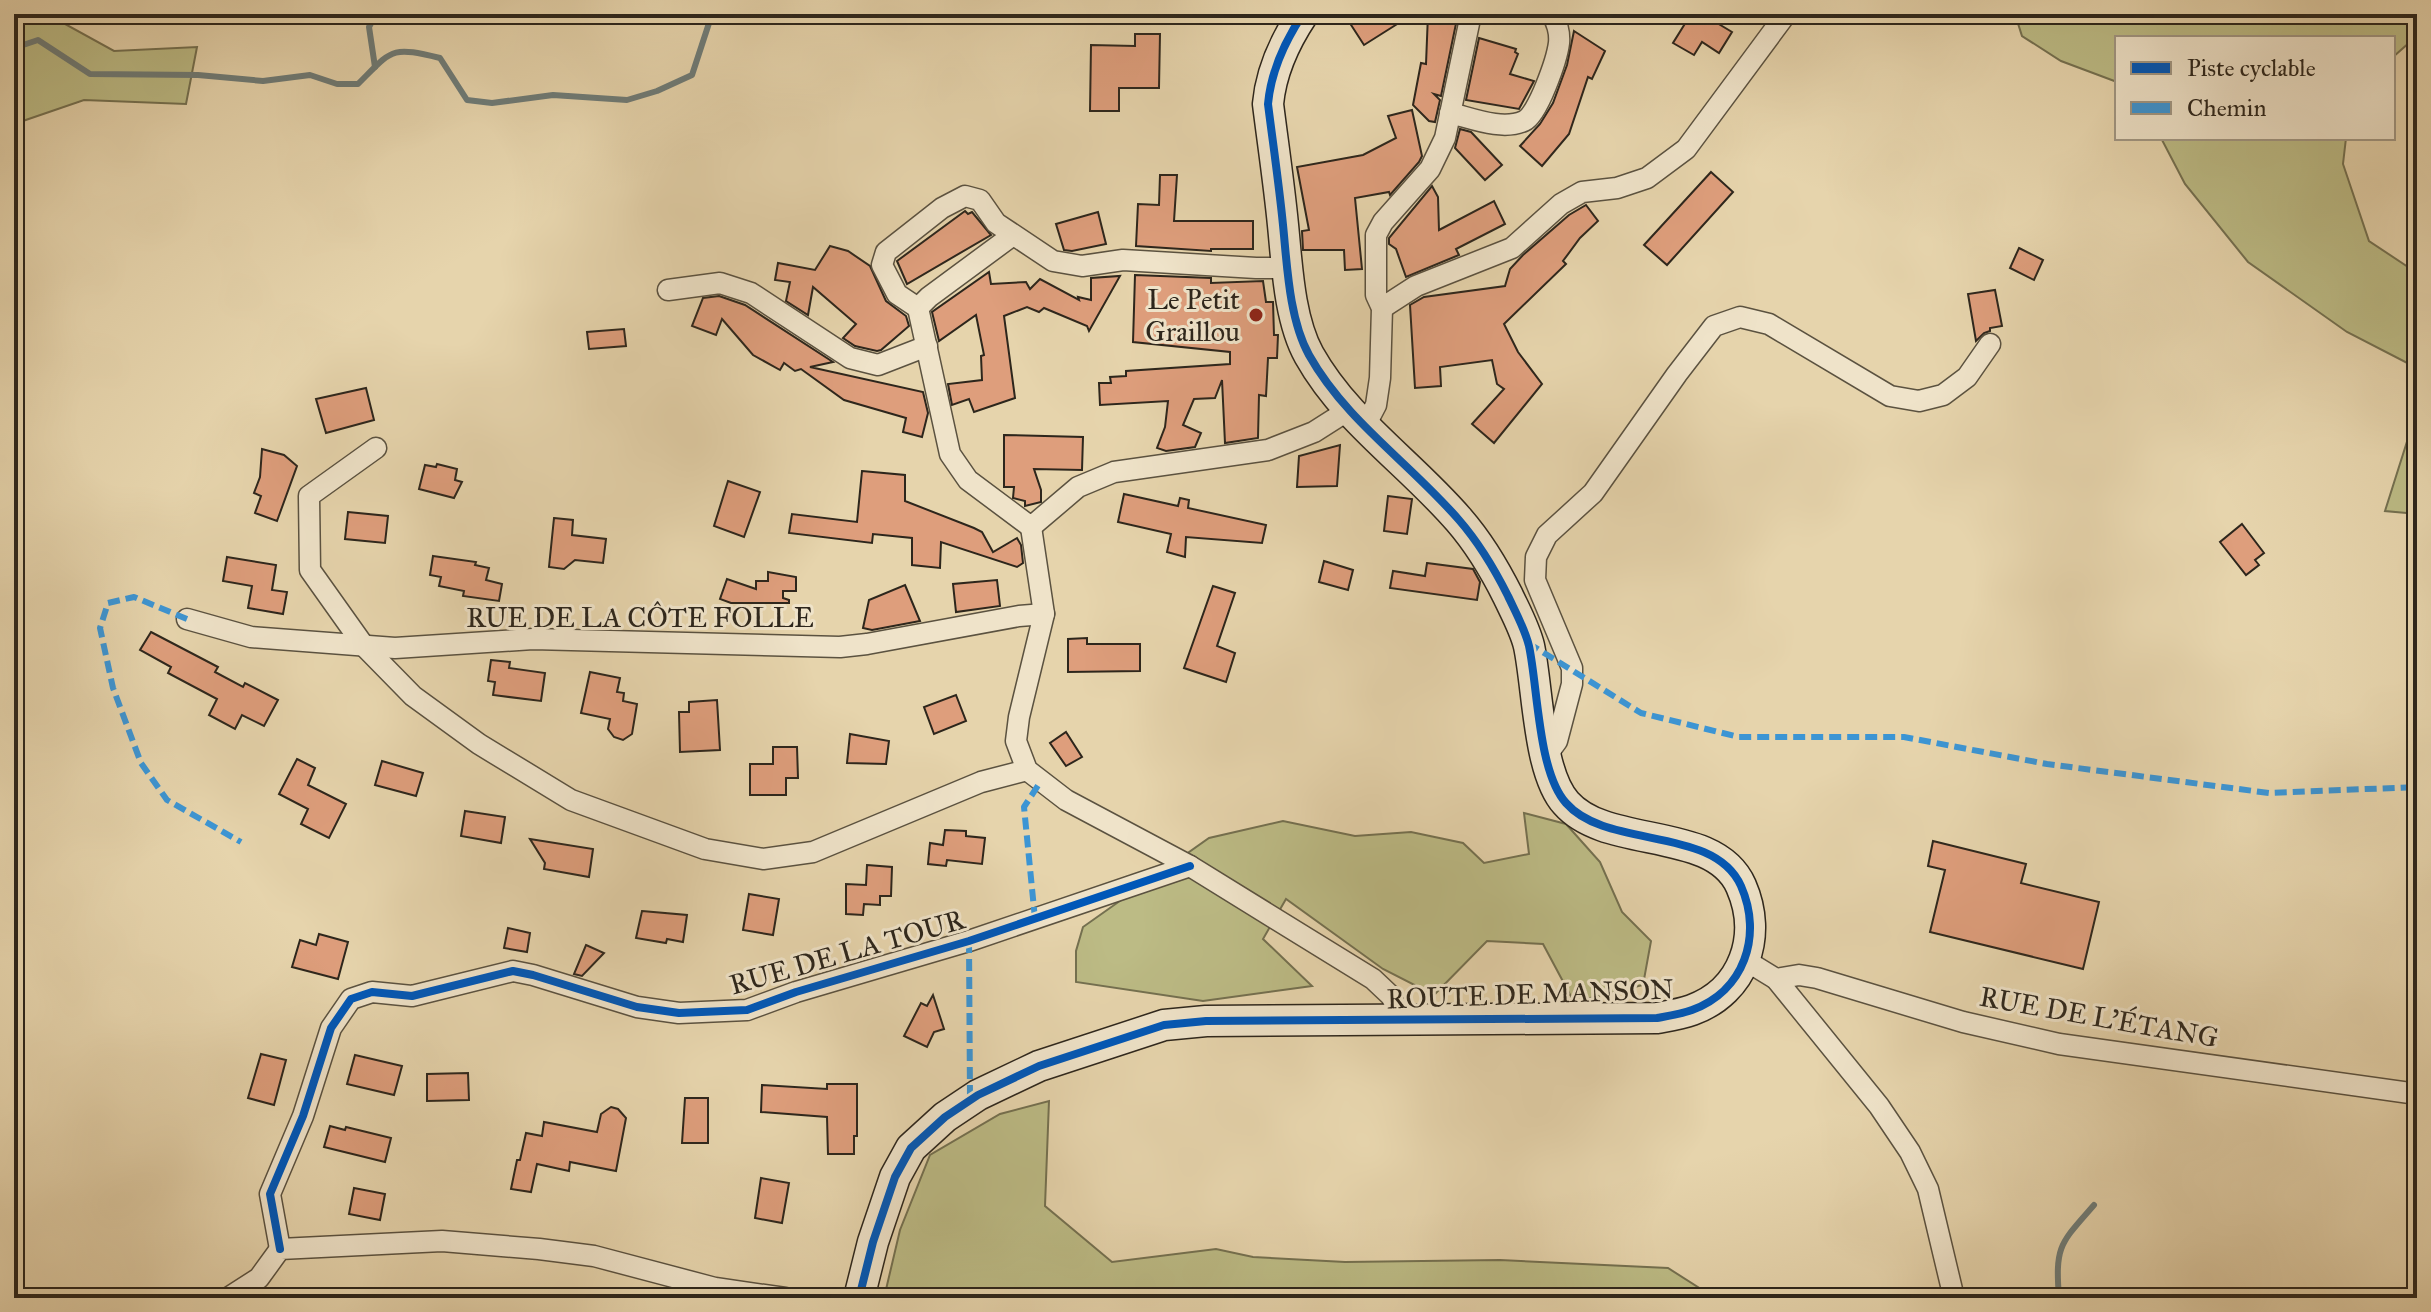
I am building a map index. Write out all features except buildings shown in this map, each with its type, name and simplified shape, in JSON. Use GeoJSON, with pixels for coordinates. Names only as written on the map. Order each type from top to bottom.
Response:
{"type":"FeatureCollection","features":[{"type":"Feature","properties":{"kind":"street"},"geometry":{"type":"LineString","coordinates":[[1303,14],[1273,74],[1268,104],[1288,268],[1123,260],[1082,266],[1053,261],[996,223],[980,200],[965,196],[942,208],[886,252],[882,265],[897,294],[918,308],[950,454],[968,480],[1031,527],[1044,614],[1016,741],[1027,770],[1066,800],[1190,866],[1373,979],[1391,996],[1404,1021]]}},
{"type":"Feature","properties":{"kind":"street"},"geometry":{"type":"LineString","coordinates":[[1031,527],[1078,487],[1114,472],[1268,450],[1356,419],[1376,405],[1382,308],[1376,295],[1376,235],[1383,222],[1430,169],[1445,138],[1471,14]]}},
{"type":"Feature","properties":{"kind":"street"},"geometry":{"type":"LineString","coordinates":[[1450,113],[1503,125],[1525,121],[1537,110],[1559,43],[1556,20],[1551,14]]}},
{"type":"Feature","properties":{"kind":"street"},"geometry":{"type":"LineString","coordinates":[[1382,308],[1416,286],[1512,248],[1561,204],[1582,192],[1617,188],[1647,178],[1686,149],[1786,14]]}},
{"type":"Feature","properties":{"kind":"street"},"geometry":{"type":"LineString","coordinates":[[918,308],[1013,235]]}},
{"type":"Feature","properties":{"kind":"street","name":"ROUTE DE MANSON"},"geometry":{"type":"LineString","coordinates":[[859,1298],[886,1200],[911,1148],[945,1117],[978,1095],[1039,1066],[1164,1025],[1206,1021],[1657,1018],[1692,1010],[1716,997],[1732,984],[1745,960],[1751,938],[1751,918],[1740,884],[1721,863],[1681,843],[1627,833],[1576,814],[1559,795],[1546,756],[1528,643],[1487,557],[1458,519],[1356,419],[1308,354],[1293,306],[1288,268]]}},
{"type":"Feature","properties":{"kind":"street"},"geometry":{"type":"LineString","coordinates":[[668,290],[720,283],[751,293],[850,358],[878,365],[927,346]]}},
{"type":"Feature","properties":{"kind":"street"},"geometry":{"type":"LineString","coordinates":[[1546,756],[1557,741],[1572,684],[1572,668],[1535,580],[1536,557],[1547,535],[1593,493],[1714,326],[1740,317],[1769,324],[1890,396],[1919,401],[1943,395],[1967,377],[1990,344]]}},
{"type":"Feature","properties":{"kind":"street"},"geometry":{"type":"LineString","coordinates":[[376,448],[309,496],[310,570],[364,646],[413,696],[479,744],[571,800],[705,849],[763,859],[813,852],[981,782],[1027,770]]}},
{"type":"Feature","properties":{"kind":"street","name":"RUE DE LA CÔTE FOLLE"},"geometry":{"type":"LineString","coordinates":[[187,619],[251,637],[395,648],[533,639],[840,647],[1044,614]]}},
{"type":"Feature","properties":{"kind":"street","name":"RUE DE LA TOUR"},"geometry":{"type":"LineString","coordinates":[[280,1249],[270,1194],[303,1116],[331,1028],[351,999],[372,992],[412,996],[513,971],[637,1007],[679,1013],[747,1010],[796,992],[969,941],[1190,866]]}},
{"type":"Feature","properties":{"kind":"street"},"geometry":{"type":"LineString","coordinates":[[1745,960],[1776,979],[1879,1106],[1910,1152],[1928,1189],[1954,1298]]}},
{"type":"Feature","properties":{"kind":"street","name":"RUE DE L'ÉTANG"},"geometry":{"type":"LineString","coordinates":[[1776,979],[1799,975],[1817,978],[1921,1011],[2059,1044],[2417,1094]]}},
{"type":"Feature","properties":{"kind":"street"},"geometry":{"type":"LineString","coordinates":[[228,1298],[259,1278],[280,1249],[442,1241],[594,1256],[715,1288],[785,1298]]}},
{"type":"Feature","properties":{"kind":"shaded area"},"geometry":{"type":"Polygon","coordinates":[[[14,14],[47,14],[114,51],[197,47],[186,104],[84,100],[14,124],[14,14]]]}},
{"type":"Feature","properties":{"kind":"shaded area"},"geometry":{"type":"Polygon","coordinates":[[[2015,14],[2417,14],[2417,41],[2410,42],[2395,55],[2395,36],[2115,36],[2115,81],[2061,61],[2022,36],[2015,14]]]}},
{"type":"Feature","properties":{"kind":"shaded area"},"geometry":{"type":"Polygon","coordinates":[[[2162,140],[2346,140],[2343,164],[2369,241],[2417,273],[2417,368],[2347,332],[2248,262],[2185,184],[2162,140]]]}},
{"type":"Feature","properties":{"kind":"shaded area"},"geometry":{"type":"Polygon","coordinates":[[[2417,410],[2417,514],[2385,511],[2417,410]]]}},
{"type":"Feature","properties":{"kind":"shaded area"},"geometry":{"type":"Polygon","coordinates":[[[1524,813],[1566,824],[1600,862],[1622,912],[1651,941],[1643,985],[1574,1002],[1543,944],[1487,941],[1434,995],[1383,969],[1286,899],[1263,939],[1312,986],[1203,1001],[1076,982],[1076,951],[1083,927],[1209,838],[1283,821],[1355,836],[1411,832],[1463,843],[1484,863],[1529,854],[1524,813]]]}},
{"type":"Feature","properties":{"kind":"shaded area"},"geometry":{"type":"Polygon","coordinates":[[[1049,1101],[1045,1206],[1112,1262],[1216,1249],[1253,1257],[1345,1262],[1500,1260],[1668,1268],[1715,1298],[884,1298],[900,1230],[930,1155],[1000,1114],[1049,1101]]]}},
{"type":"Feature","properties":{"kind":"shaded area"},"geometry":{"type":"Polygon","coordinates":[[[1831,1293],[2119,1298],[1778,1298],[1831,1293]]]}},
{"type":"Feature","properties":{"kind":"waterway"},"geometry":{"type":"LineString","coordinates":[[375,67],[369,27],[376,14]]}},
{"type":"Feature","properties":{"kind":"waterway"},"geometry":{"type":"LineString","coordinates":[[14,48],[38,40],[90,74],[198,75],[263,81],[310,75],[337,84],[358,84],[386,57],[393,53],[411,52],[440,58],[467,100],[492,103],[553,95],[627,100],[692,75],[712,14]]}},
{"type":"Feature","properties":{"kind":"waterway"},"geometry":{"type":"LineString","coordinates":[[2059,1298],[2058,1267],[2062,1246],[2094,1205]]}},
{"type":"Feature","properties":{"kind":"waterway"},"geometry":{"type":"LineString","coordinates":[[948,1298],[959,1295],[1362,1292],[1447,1298]]}},
{"type":"Feature","properties":{"kind":"marked path"},"geometry":{"type":"LineString","coordinates":[[187,619],[134,597],[108,603],[100,628],[113,688],[141,763],[167,800],[241,842]]}},
{"type":"Feature","properties":{"kind":"marked path"},"geometry":{"type":"LineString","coordinates":[[1528,643],[1641,713],[1739,737],[1904,737],[2047,764],[2269,793],[2417,787]]}},
{"type":"Feature","properties":{"kind":"marked path"},"geometry":{"type":"LineString","coordinates":[[1035,919],[1024,807],[1041,781]]}},
{"type":"Feature","properties":{"kind":"marked path"},"geometry":{"type":"LineString","coordinates":[[969,941],[970,1100]]}},
{"type":"Feature","properties":{"kind":"cycle path"},"geometry":{"type":"LineString","coordinates":[[859,1298],[873,1242],[895,1177],[911,1148],[945,1117],[978,1095],[1039,1066],[1164,1025],[1206,1021],[1657,1018],[1688,1011],[1710,1001],[1725,990],[1744,960],[1750,924],[1747,905],[1741,886],[1727,867],[1708,854],[1685,845],[1632,834],[1584,818],[1566,803],[1557,789],[1544,751],[1527,640],[1497,576],[1459,520],[1341,401],[1302,341],[1290,291],[1268,104],[1280,57],[1303,14]]}},
{"type":"Feature","properties":{"kind":"cycle path"},"geometry":{"type":"LineString","coordinates":[[280,1249],[270,1194],[303,1116],[331,1028],[351,999],[372,992],[412,996],[513,971],[637,1007],[679,1013],[747,1010],[796,992],[969,941],[1190,866]]}},
{"type":"Feature","properties":{"kind":"place","name":"Le Petit Graillou"},"geometry":{"type":"Point","coordinates":[1256,315]}}]}
